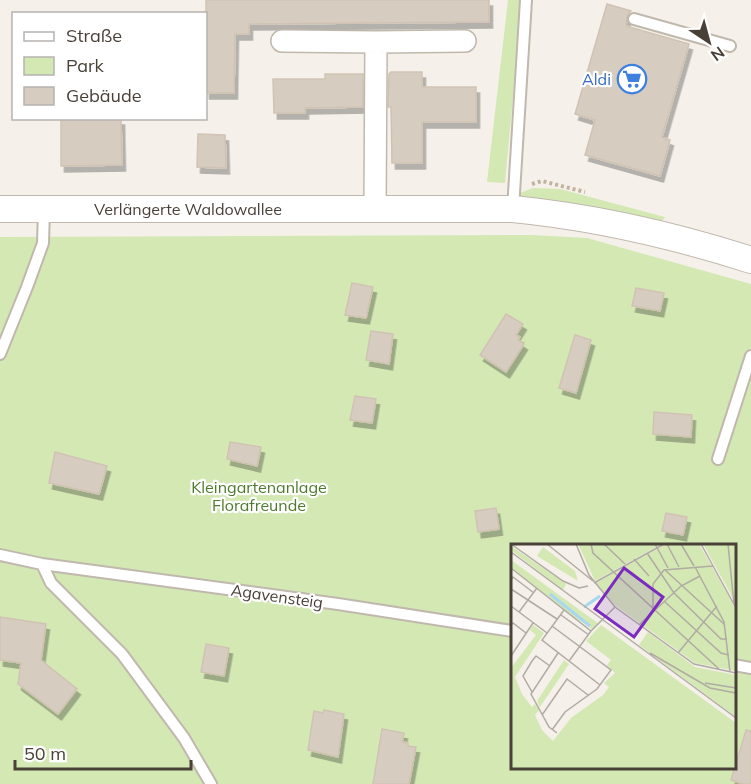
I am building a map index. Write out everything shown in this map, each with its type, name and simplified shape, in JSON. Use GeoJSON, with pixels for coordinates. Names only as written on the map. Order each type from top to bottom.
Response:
{"type":"FeatureCollection","features":[{"type":"Feature","properties":{"kind":"street"},"geometry":{"type":"LineString","coordinates":[[282,41],[465,41]]}},
{"type":"Feature","properties":{"kind":"street"},"geometry":{"type":"LineString","coordinates":[[375,208],[376,42]]}},
{"type":"Feature","properties":{"kind":"street","name":"Verlängerte Waldowallee"},"geometry":{"type":"LineString","coordinates":[[0,209],[513,209],[614,223],[751,260]]}},
{"type":"Feature","properties":{"kind":"lane"},"geometry":{"type":"LineString","coordinates":[[513,209],[526,0]]}},
{"type":"Feature","properties":{"kind":"lane"},"geometry":{"type":"LineString","coordinates":[[634,19],[730,46]]}},
{"type":"Feature","properties":{"kind":"lane"},"geometry":{"type":"LineString","coordinates":[[0,354],[43,243],[44,209]]}},
{"type":"Feature","properties":{"kind":"lane"},"geometry":{"type":"LineString","coordinates":[[718,459],[751,356]]}},
{"type":"Feature","properties":{"kind":"lane","name":"Agavensteig"},"geometry":{"type":"LineString","coordinates":[[0,555],[42,564],[338,604],[511,631]]}},
{"type":"Feature","properties":{"kind":"lane"},"geometry":{"type":"LineString","coordinates":[[42,564],[51,583],[122,654],[184,738],[211,784]]}},
{"type":"Feature","properties":{"kind":"lane"},"geometry":{"type":"LineString","coordinates":[[736,665],[751,668]]}},
{"type":"Feature","properties":{"kind":"green space"},"geometry":{"type":"Polygon","coordinates":[[[508,0],[522,0],[505,183],[487,182],[508,0]]]}},
{"type":"Feature","properties":{"kind":"green space"},"geometry":{"type":"Polygon","coordinates":[[[533,188],[560,189],[665,217],[661,223],[519,200],[520,193],[533,188]]]}},
{"type":"Feature","properties":{"kind":"green space","name":"Kleingartenanlage Florafreunde"},"geometry":{"type":"Polygon","coordinates":[[[531,235],[587,238],[751,284],[751,784],[0,784],[0,237],[531,235]]]}},
{"type":"Feature","properties":{"kind":"building"},"geometry":{"type":"Polygon","coordinates":[[[206,0],[489,0],[489,22],[249,24],[249,34],[235,34],[234,93],[207,93],[206,0]]]}},
{"type":"Feature","properties":{"kind":"building","name":"Aldi"},"geometry":{"type":"Polygon","coordinates":[[[607,4],[631,11],[627,16],[626,26],[689,44],[662,137],[670,140],[660,176],[585,155],[595,120],[575,114],[607,4]]]}},
{"type":"Feature","properties":{"kind":"building"},"geometry":{"type":"Polygon","coordinates":[[[391,72],[422,72],[422,87],[476,87],[476,122],[422,122],[422,163],[392,163],[391,107],[388,107],[389,74],[391,72]]]}},
{"type":"Feature","properties":{"kind":"building"},"geometry":{"type":"Polygon","coordinates":[[[325,74],[363,74],[363,107],[305,108],[305,113],[274,113],[273,79],[325,79],[325,74]]]}},
{"type":"Feature","properties":{"kind":"building"},"geometry":{"type":"Polygon","coordinates":[[[61,120],[121,120],[122,165],[61,166],[61,120]]]}},
{"type":"Feature","properties":{"kind":"building"},"geometry":{"type":"Polygon","coordinates":[[[198,134],[225,135],[226,168],[197,167],[198,134]]]}},
{"type":"Feature","properties":{"kind":"building"},"geometry":{"type":"Polygon","coordinates":[[[352,283],[373,287],[366,318],[345,315],[352,283]]]}},
{"type":"Feature","properties":{"kind":"building"},"geometry":{"type":"Polygon","coordinates":[[[636,288],[664,293],[660,311],[632,306],[636,288]]]}},
{"type":"Feature","properties":{"kind":"building"},"geometry":{"type":"Polygon","coordinates":[[[506,314],[523,324],[516,335],[520,337],[518,340],[524,344],[506,372],[480,355],[506,314]]]}},
{"type":"Feature","properties":{"kind":"building"},"geometry":{"type":"Polygon","coordinates":[[[371,331],[393,334],[389,364],[366,360],[371,331]]]}},
{"type":"Feature","properties":{"kind":"building"},"geometry":{"type":"Polygon","coordinates":[[[575,335],[591,340],[576,393],[559,388],[575,335]]]}},
{"type":"Feature","properties":{"kind":"building"},"geometry":{"type":"Polygon","coordinates":[[[355,396],[376,399],[372,423],[350,420],[355,396]]]}},
{"type":"Feature","properties":{"kind":"building"},"geometry":{"type":"Polygon","coordinates":[[[654,412],[692,415],[691,437],[653,434],[654,412]]]}},
{"type":"Feature","properties":{"kind":"building"},"geometry":{"type":"Polygon","coordinates":[[[230,442],[261,447],[257,466],[227,459],[230,442]]]}},
{"type":"Feature","properties":{"kind":"building"},"geometry":{"type":"Polygon","coordinates":[[[55,452],[107,466],[99,494],[49,483],[55,452]]]}},
{"type":"Feature","properties":{"kind":"building"},"geometry":{"type":"Polygon","coordinates":[[[496,508],[499,529],[478,532],[475,511],[496,508]]]}},
{"type":"Feature","properties":{"kind":"building"},"geometry":{"type":"Polygon","coordinates":[[[666,513],[687,517],[683,535],[662,531],[666,513]]]}},
{"type":"Feature","properties":{"kind":"building"},"geometry":{"type":"Polygon","coordinates":[[[0,617],[46,624],[41,660],[77,689],[58,714],[18,684],[21,663],[0,660],[0,617]]]}},
{"type":"Feature","properties":{"kind":"building"},"geometry":{"type":"Polygon","coordinates":[[[206,644],[229,648],[224,676],[201,672],[206,644]]]}},
{"type":"Feature","properties":{"kind":"building"},"geometry":{"type":"Polygon","coordinates":[[[324,710],[344,714],[338,757],[308,750],[314,711],[323,713],[324,710]]]}},
{"type":"Feature","properties":{"kind":"building"},"geometry":{"type":"Polygon","coordinates":[[[382,729],[404,733],[402,742],[416,747],[409,784],[373,784],[382,729]]]}},
{"type":"Feature","properties":{"kind":"building"},"geometry":{"type":"Polygon","coordinates":[[[746,730],[751,731],[751,784],[731,780],[746,730]]]}},
{"type":"Feature","properties":{"kind":"place","name":"Aldi"},"geometry":{"type":"Point","coordinates":[632,79]}}]}
